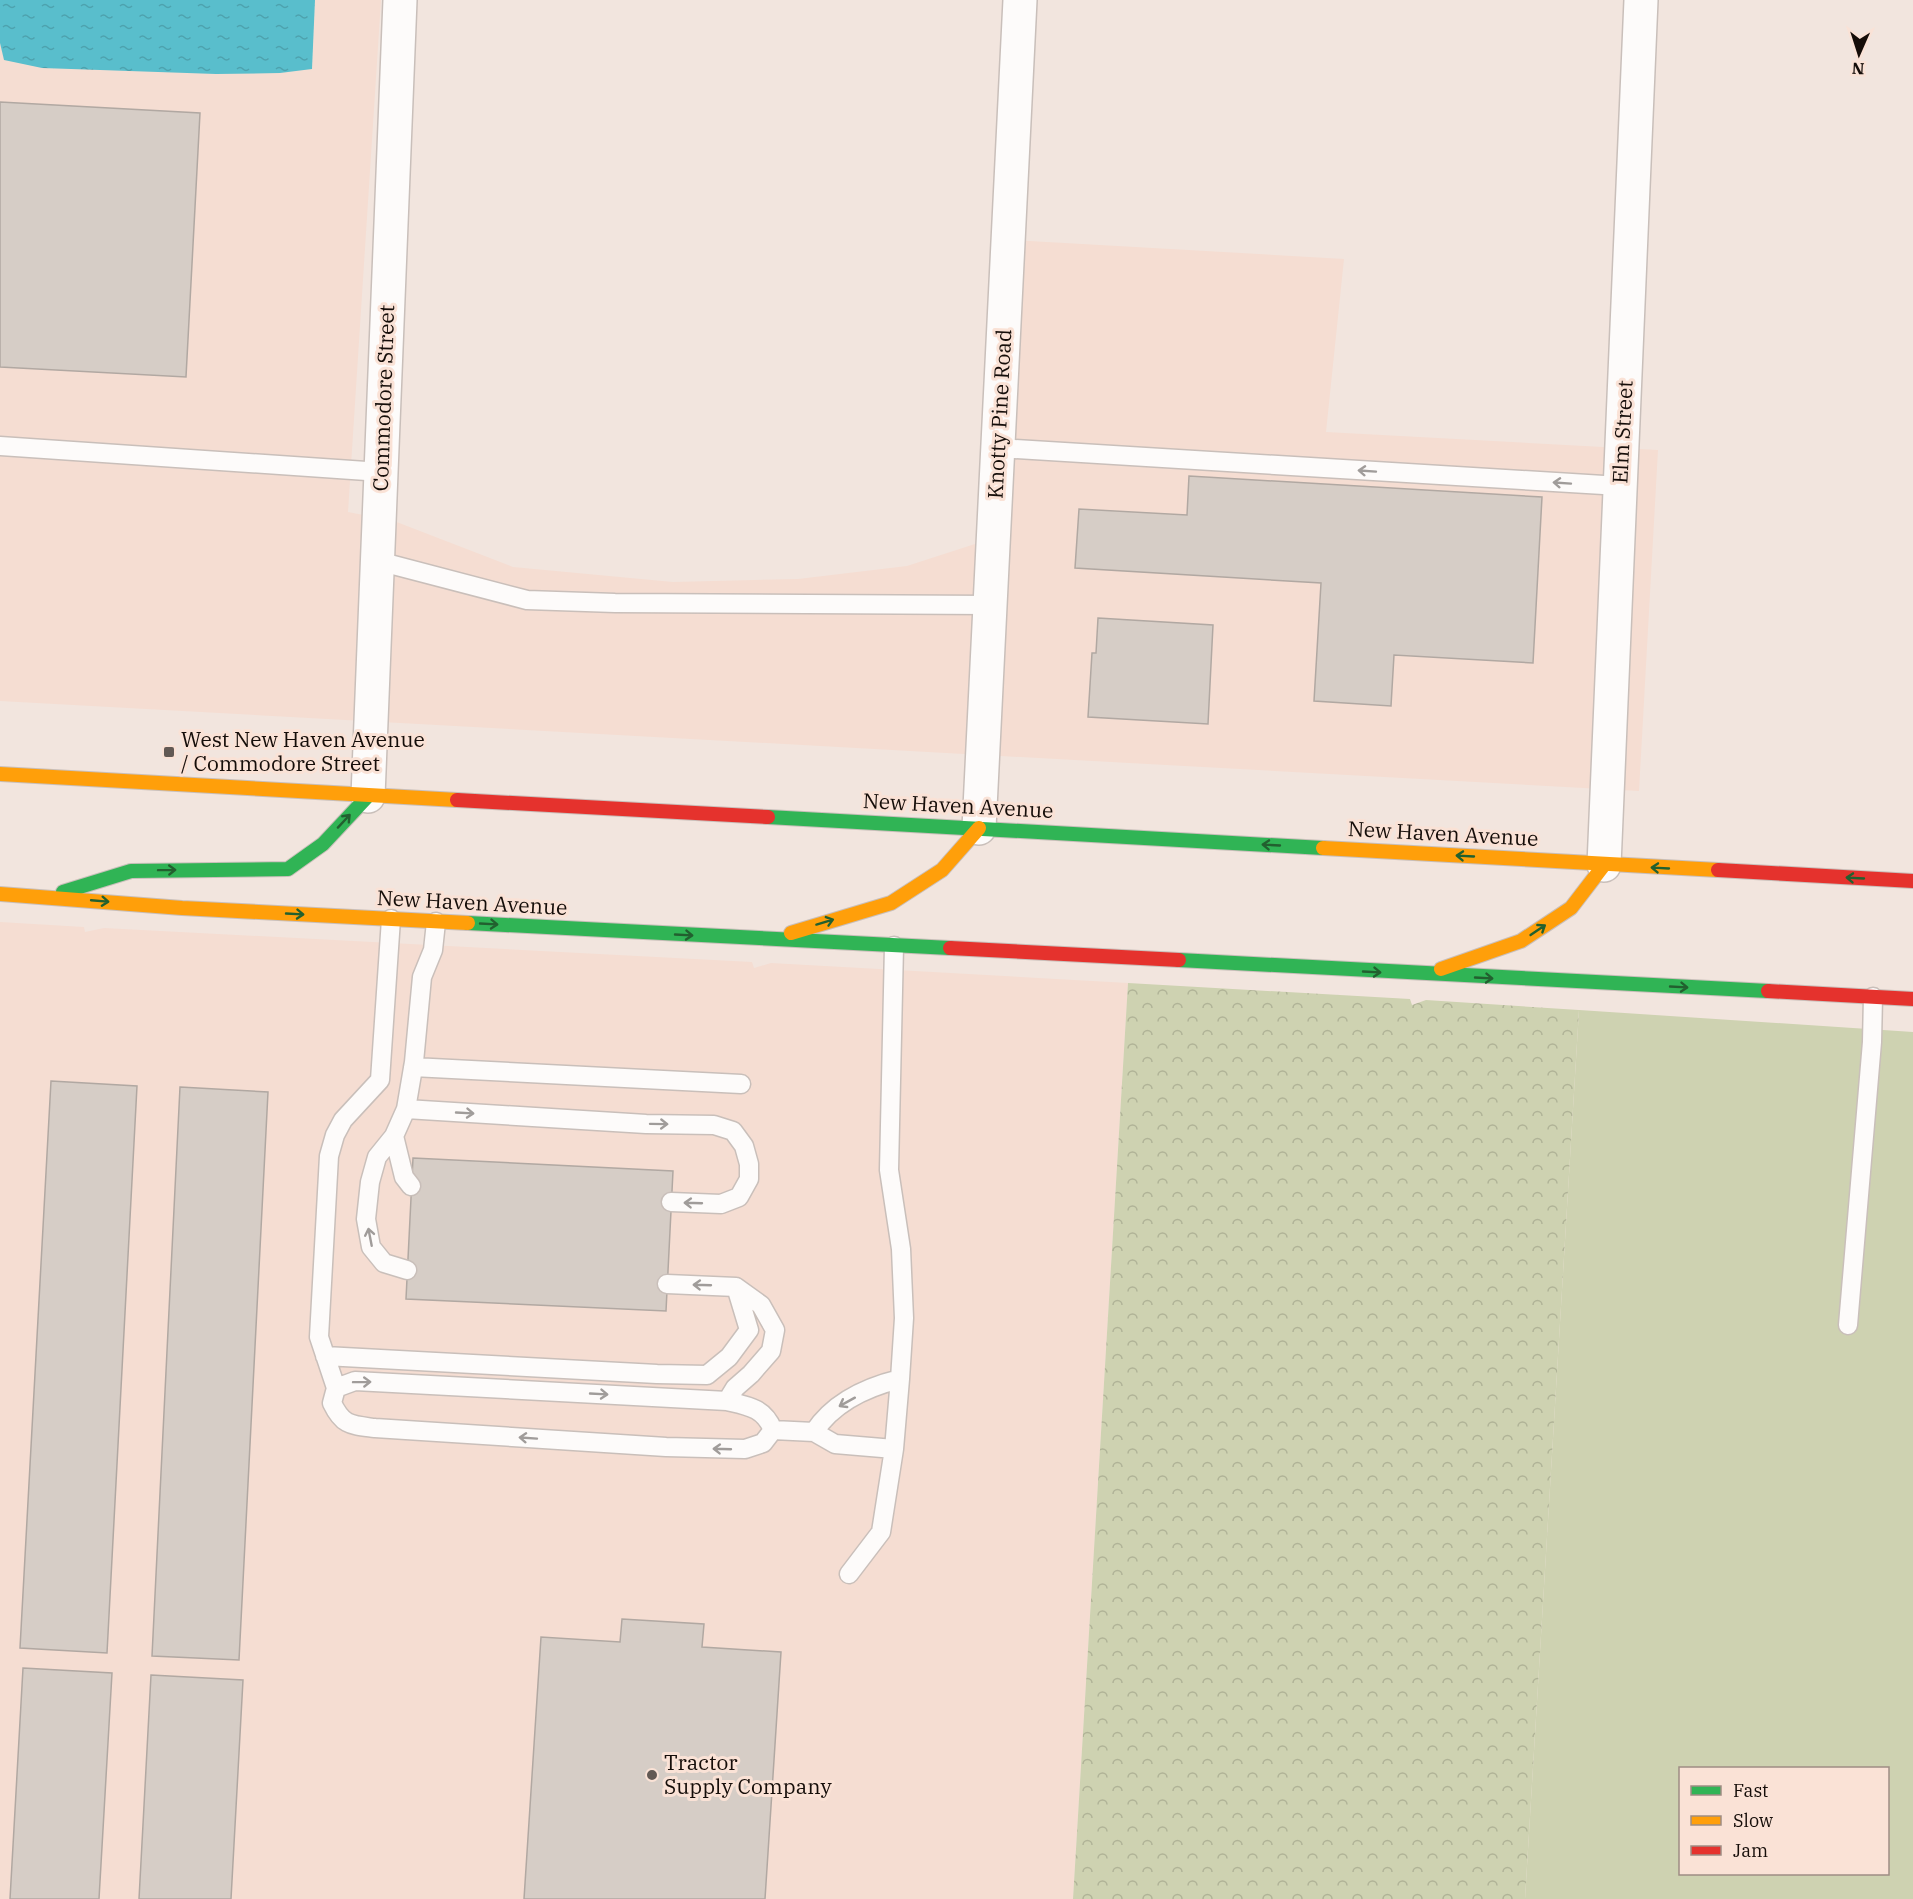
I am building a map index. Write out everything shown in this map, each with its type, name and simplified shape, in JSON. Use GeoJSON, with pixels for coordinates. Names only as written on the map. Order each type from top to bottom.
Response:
{"type":"FeatureCollection","features":[{"type":"Feature","properties":{"kind":"main road","name":"New Haven Avenue"},"geometry":{"type":"LineString","coordinates":[[0,774],[1913,881]]}},
{"type":"Feature","properties":{"kind":"main road"},"geometry":{"type":"LineString","coordinates":[[46,790],[150,783]]}},
{"type":"Feature","properties":{"kind":"main road"},"geometry":{"type":"LineString","coordinates":[[50,897],[131,871],[288,868],[323,843],[368,796]]}},
{"type":"Feature","properties":{"kind":"main road"},"geometry":{"type":"LineString","coordinates":[[769,939],[891,903],[942,870],[979,828]]}},
{"type":"Feature","properties":{"kind":"main road"},"geometry":{"type":"LineString","coordinates":[[1426,975],[1521,941],[1571,908],[1604,864]]}},
{"type":"Feature","properties":{"kind":"main road","name":"New Haven Avenue"},"geometry":{"type":"LineString","coordinates":[[0,894],[182,908],[436,922],[1913,999]]}},
{"type":"Feature","properties":{"kind":"street","name":"Commodore Street"},"geometry":{"type":"LineString","coordinates":[[368,796],[400,0]]}},
{"type":"Feature","properties":{"kind":"street","name":"Knotty Pine Road"},"geometry":{"type":"LineString","coordinates":[[979,828],[1020,0]]}},
{"type":"Feature","properties":{"kind":"street","name":"Elm Street"},"geometry":{"type":"LineString","coordinates":[[1604,864],[1641,0]]}},
{"type":"Feature","properties":{"kind":"lane"},"geometry":{"type":"LineString","coordinates":[[0,446],[381,472]]}},
{"type":"Feature","properties":{"kind":"lane"},"geometry":{"type":"LineString","coordinates":[[998,448],[1620,486]]}},
{"type":"Feature","properties":{"kind":"lane"},"geometry":{"type":"LineString","coordinates":[[378,561],[527,600],[615,603],[990,605]]}},
{"type":"Feature","properties":{"kind":"lane"},"geometry":{"type":"LineString","coordinates":[[391,919],[380,1080],[343,1120],[335,1135],[329,1156],[319,1337],[336,1388],[332,1403],[339,1417],[351,1425],[375,1428],[666,1447],[745,1449],[763,1443],[773,1430]]}},
{"type":"Feature","properties":{"kind":"lane"},"geometry":{"type":"LineString","coordinates":[[407,1270],[384,1263],[372,1247],[366,1219],[370,1182],[377,1157],[394,1136],[406,1109],[413,1067],[422,977],[433,950],[436,922]]}},
{"type":"Feature","properties":{"kind":"lane"},"geometry":{"type":"LineString","coordinates":[[849,1574],[881,1532],[894,1449],[900,1379],[904,1318],[901,1249],[889,1170],[894,946]]}},
{"type":"Feature","properties":{"kind":"lane"},"geometry":{"type":"LineString","coordinates":[[1848,1325],[1872,1042],[1873,997]]}},
{"type":"Feature","properties":{"kind":"lane"},"geometry":{"type":"LineString","coordinates":[[413,1067],[741,1083]]}},
{"type":"Feature","properties":{"kind":"lane"},"geometry":{"type":"LineString","coordinates":[[406,1109],[646,1124],[714,1125],[733,1131],[744,1146],[749,1164],[748,1179],[739,1197],[721,1204],[671,1202]]}},
{"type":"Feature","properties":{"kind":"lane"},"geometry":{"type":"LineString","coordinates":[[394,1136],[404,1177],[411,1186]]}},
{"type":"Feature","properties":{"kind":"lane"},"geometry":{"type":"LineString","coordinates":[[667,1284],[736,1287],[761,1305],[775,1330],[771,1351],[735,1388],[727,1401]]}},
{"type":"Feature","properties":{"kind":"lane"},"geometry":{"type":"LineString","coordinates":[[325,1356],[706,1375],[729,1358],[749,1330],[736,1287]]}},
{"type":"Feature","properties":{"kind":"lane"},"geometry":{"type":"LineString","coordinates":[[814,1432],[830,1411],[876,1385],[900,1379]]}},
{"type":"Feature","properties":{"kind":"lane"},"geometry":{"type":"LineString","coordinates":[[336,1388],[355,1380],[727,1401],[749,1406],[768,1417],[773,1430]]}},
{"type":"Feature","properties":{"kind":"lane"},"geometry":{"type":"LineString","coordinates":[[773,1430],[814,1432],[835,1444],[894,1449]]}},
{"type":"Feature","properties":{"kind":"shaded area"},"geometry":{"type":"Polygon","coordinates":[[[315,0],[381,0],[348,512],[394,521],[513,567],[673,582],[798,579],[907,566],[978,543],[995,239],[1344,259],[1326,432],[1658,450],[1639,791],[0,701],[0,43],[4,60],[312,69],[315,0]]]}},
{"type":"Feature","properties":{"kind":"shaded area"},"geometry":{"type":"Polygon","coordinates":[[[0,922],[84,927],[85,932],[104,928],[752,962],[754,968],[771,963],[1128,983],[1073,1899],[0,1899],[0,922]]]}},
{"type":"Feature","properties":{"kind":"green space"},"geometry":{"type":"Polygon","coordinates":[[[1128,983],[1410,999],[1412,1005],[1426,1000],[1579,1010],[1525,1899],[1073,1899],[1128,983]]]}},
{"type":"Feature","properties":{"kind":"green space"},"geometry":{"type":"Polygon","coordinates":[[[1579,1010],[1913,1032],[1913,1899],[1525,1899],[1579,1010]]]}},
{"type":"Feature","properties":{"kind":"water"},"geometry":{"type":"Polygon","coordinates":[[[0,0],[315,0],[312,69],[280,73],[216,74],[42,68],[4,60],[0,43],[0,0]]]}},
{"type":"Feature","properties":{"kind":"building"},"geometry":{"type":"Polygon","coordinates":[[[0,102],[200,113],[186,377],[0,367],[0,102]]]}},
{"type":"Feature","properties":{"kind":"building"},"geometry":{"type":"Polygon","coordinates":[[[1189,476],[1542,497],[1533,663],[1394,655],[1391,706],[1314,701],[1321,583],[1075,568],[1079,509],[1187,515],[1189,476]]]}},
{"type":"Feature","properties":{"kind":"building"},"geometry":{"type":"Polygon","coordinates":[[[1098,618],[1213,625],[1208,724],[1088,717],[1092,653],[1096,653],[1098,618]]]}},
{"type":"Feature","properties":{"kind":"building"},"geometry":{"type":"Polygon","coordinates":[[[51,1081],[137,1086],[107,1653],[20,1648],[51,1081]]]}},
{"type":"Feature","properties":{"kind":"building"},"geometry":{"type":"Polygon","coordinates":[[[180,1087],[268,1092],[239,1660],[152,1656],[180,1087]]]}},
{"type":"Feature","properties":{"kind":"building"},"geometry":{"type":"Polygon","coordinates":[[[413,1158],[673,1171],[666,1311],[406,1299],[413,1158]]]}},
{"type":"Feature","properties":{"kind":"building","name":"Tractor Supply Company"},"geometry":{"type":"Polygon","coordinates":[[[622,1619],[704,1624],[702,1647],[781,1652],[765,1899],[524,1899],[541,1637],[620,1642],[622,1619]]]}},
{"type":"Feature","properties":{"kind":"building"},"geometry":{"type":"Polygon","coordinates":[[[23,1668],[112,1673],[99,1899],[10,1899],[23,1668]]]}},
{"type":"Feature","properties":{"kind":"building"},"geometry":{"type":"Polygon","coordinates":[[[151,1675],[243,1680],[231,1899],[139,1899],[151,1675]]]}},
{"type":"Feature","properties":{"kind":"traffic: fast"},"geometry":{"type":"LineString","coordinates":[[63,892],[131,871],[288,869],[323,844],[368,796]]}},
{"type":"Feature","properties":{"kind":"traffic: fast"},"geometry":{"type":"LineString","coordinates":[[768,817],[1323,848]]}},
{"type":"Feature","properties":{"kind":"traffic: fast"},"geometry":{"type":"LineString","coordinates":[[468,923],[950,948]]}},
{"type":"Feature","properties":{"kind":"traffic: fast"},"geometry":{"type":"LineString","coordinates":[[1179,960],[1768,991]]}},
{"type":"Feature","properties":{"kind":"traffic: slow"},"geometry":{"type":"LineString","coordinates":[[0,774],[457,800]]}},
{"type":"Feature","properties":{"kind":"traffic: slow"},"geometry":{"type":"LineString","coordinates":[[791,933],[891,903],[942,870],[979,828]]}},
{"type":"Feature","properties":{"kind":"traffic: slow"},"geometry":{"type":"LineString","coordinates":[[1323,848],[1718,870]]}},
{"type":"Feature","properties":{"kind":"traffic: slow"},"geometry":{"type":"LineString","coordinates":[[1441,969],[1521,941],[1571,908],[1604,865]]}},
{"type":"Feature","properties":{"kind":"traffic: slow"},"geometry":{"type":"LineString","coordinates":[[0,894],[182,908],[468,923]]}},
{"type":"Feature","properties":{"kind":"traffic: jam"},"geometry":{"type":"LineString","coordinates":[[457,800],[768,817]]}},
{"type":"Feature","properties":{"kind":"traffic: jam"},"geometry":{"type":"LineString","coordinates":[[1718,870],[1913,881]]}},
{"type":"Feature","properties":{"kind":"traffic: jam"},"geometry":{"type":"LineString","coordinates":[[950,948],[1179,960]]}},
{"type":"Feature","properties":{"kind":"traffic: jam"},"geometry":{"type":"LineString","coordinates":[[1768,991],[1913,999]]}},
{"type":"Feature","properties":{"kind":"place","name":"West New Haven Avenue / Commodore Street"},"geometry":{"type":"Point","coordinates":[169,752]}},
{"type":"Feature","properties":{"kind":"place","name":"Tractor Supply Company"},"geometry":{"type":"Point","coordinates":[652,1775]}}]}
